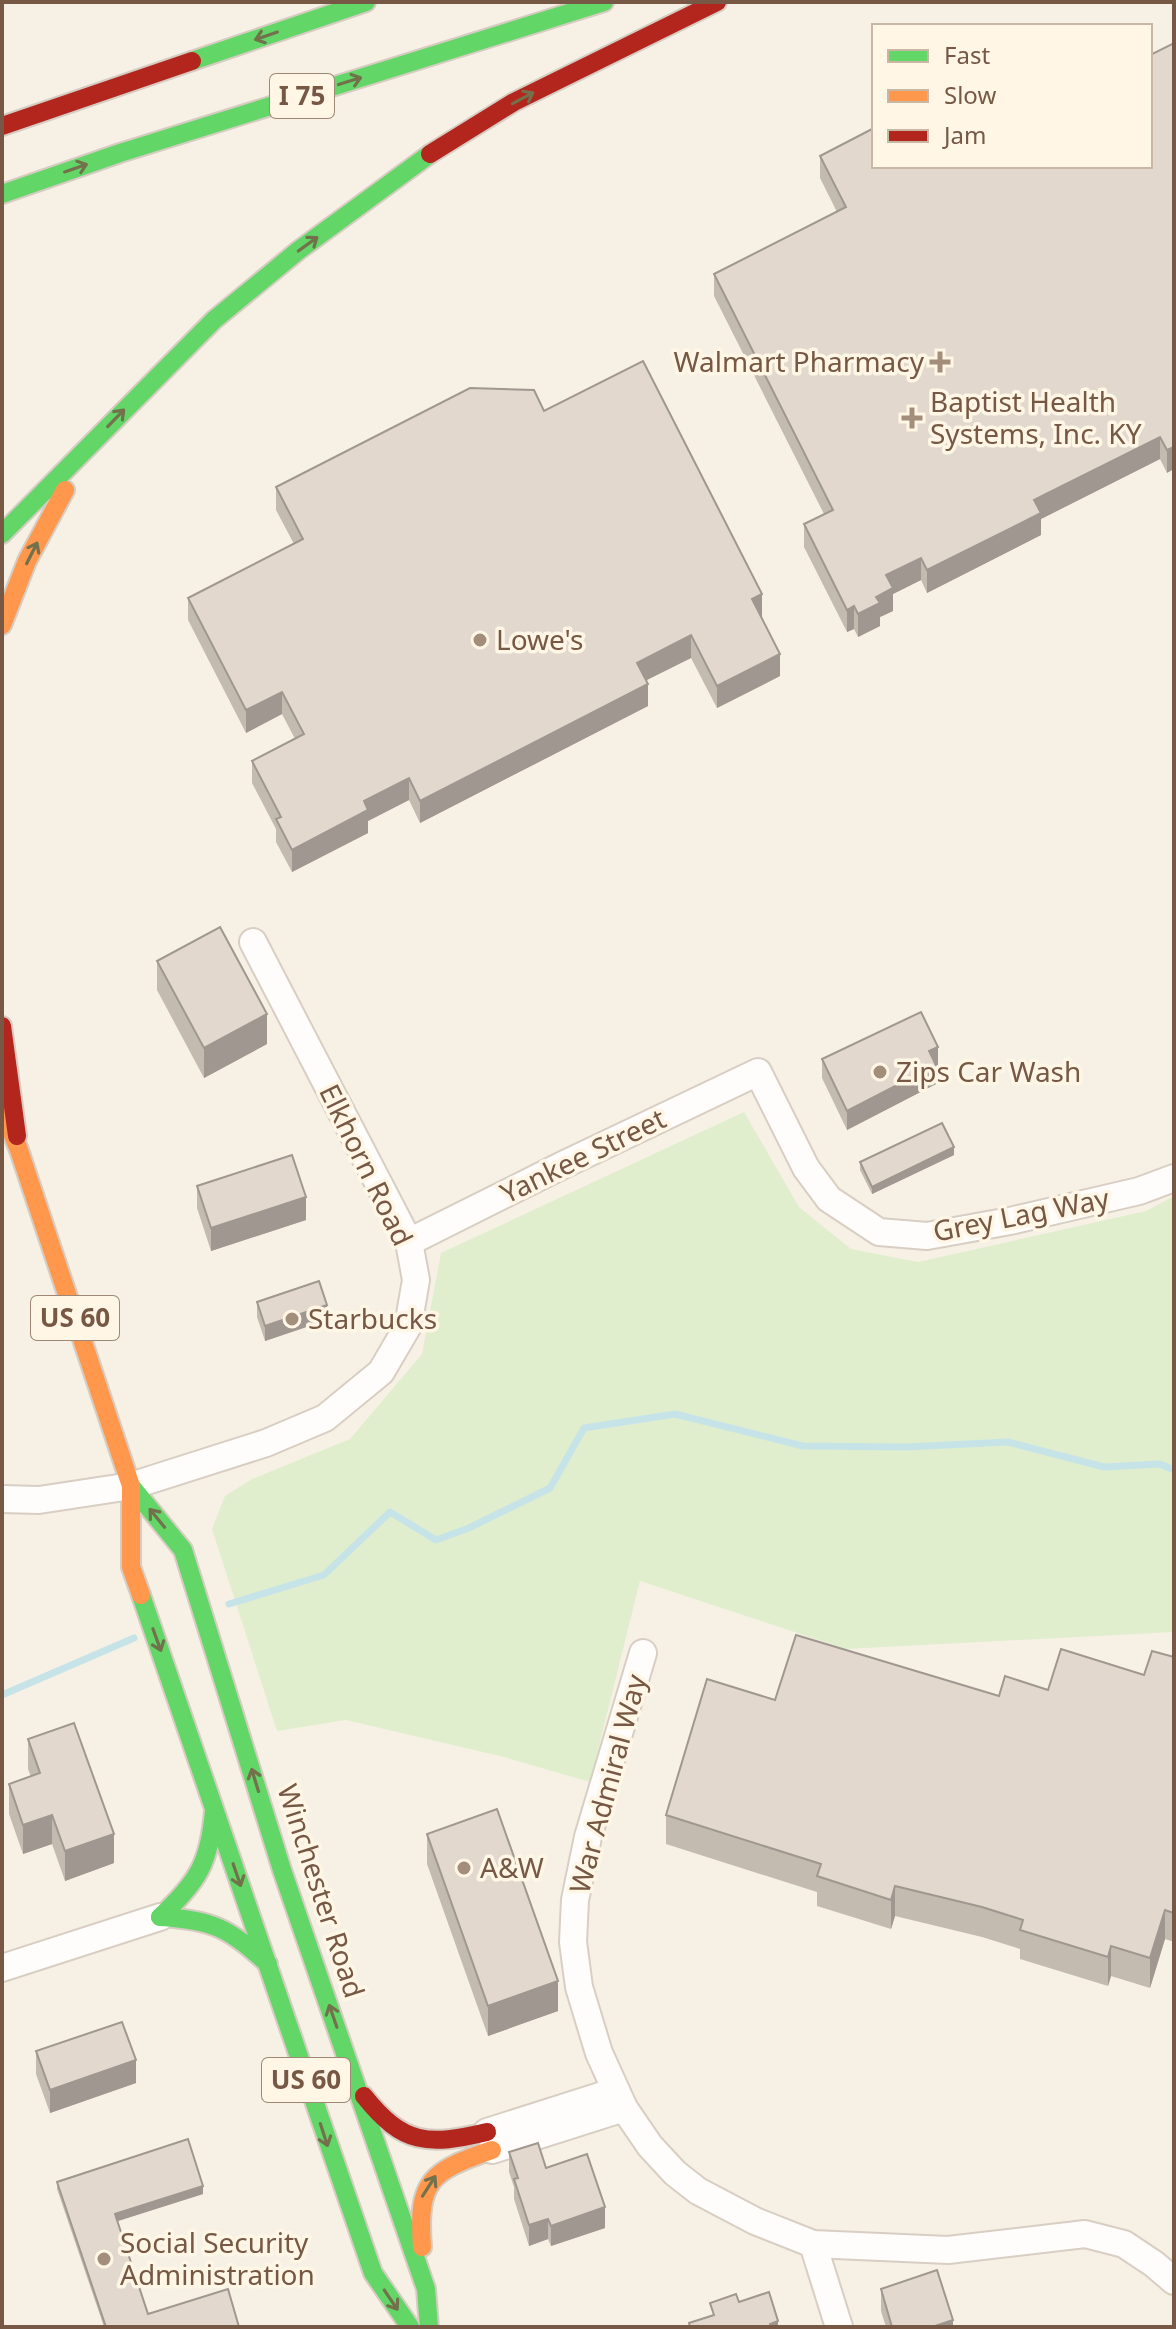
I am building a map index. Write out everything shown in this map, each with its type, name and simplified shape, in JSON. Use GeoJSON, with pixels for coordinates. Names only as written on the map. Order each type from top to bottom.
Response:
{"type":"FeatureCollection","features":[{"type":"Feature","properties":{"kind":"highway","name":"I 75"},"geometry":{"type":"LineString","coordinates":[[2,126],[366,2]]}},
{"type":"Feature","properties":{"kind":"highway","name":"I 75"},"geometry":{"type":"LineString","coordinates":[[2,194],[120,153],[604,2]]}},
{"type":"Feature","properties":{"kind":"highway"},"geometry":{"type":"LineString","coordinates":[[2,534],[214,320],[299,250],[429,155],[514,102],[717,2]]}},
{"type":"Feature","properties":{"kind":"highway"},"geometry":{"type":"LineString","coordinates":[[2,625],[27,561],[86,450]]}},
{"type":"Feature","properties":{"kind":"highway"},"geometry":{"type":"LineString","coordinates":[[2,1026],[19,1150]]}},
{"type":"Feature","properties":{"kind":"highway","name":"Winchester Road"},"geometry":{"type":"LineString","coordinates":[[2,1108],[19,1150],[131,1486],[131,1567],[373,2273],[410,2327]]}},
{"type":"Feature","properties":{"kind":"highway","name":"Winchester Road"},"geometry":{"type":"LineString","coordinates":[[131,1486],[183,1550],[282,1870],[426,2289],[429,2327]]}},
{"type":"Feature","properties":{"kind":"highway"},"geometry":{"type":"LineString","coordinates":[[160,1917],[201,1875],[212,1844],[214,1807]]}},
{"type":"Feature","properties":{"kind":"highway"},"geometry":{"type":"LineString","coordinates":[[160,1917],[203,1919],[233,1932],[268,1964]]}},
{"type":"Feature","properties":{"kind":"highway"},"geometry":{"type":"LineString","coordinates":[[357,2087],[387,2124],[419,2141],[489,2141]]}},
{"type":"Feature","properties":{"kind":"highway"},"geometry":{"type":"LineString","coordinates":[[426,2289],[419,2217],[422,2196],[430,2180],[448,2165],[489,2141]]}},
{"type":"Feature","properties":{"kind":"street","name":"Elkhorn Road"},"geometry":{"type":"LineString","coordinates":[[2,1499],[39,1500],[131,1486],[266,1443],[325,1418],[381,1372],[408,1326],[416,1280],[409,1242],[253,942]]}},
{"type":"Feature","properties":{"kind":"street","name":"Yankee Street"},"geometry":{"type":"LineString","coordinates":[[409,1242],[758,1072]]}},
{"type":"Feature","properties":{"kind":"street","name":"Grey Lag Way"},"geometry":{"type":"LineString","coordinates":[[758,1072],[806,1168],[829,1199],[879,1232],[927,1236],[1010,1221],[1139,1191],[1174,1178]]}},
{"type":"Feature","properties":{"kind":"street","name":"War Admiral Way"},"geometry":{"type":"LineString","coordinates":[[643,1653],[588,1837],[575,1900],[573,1942],[579,1987],[599,2053],[620,2099],[650,2146],[675,2173],[698,2191],[755,2221],[813,2244],[948,2250],[1085,2234],[1124,2244],[1174,2281]]}},
{"type":"Feature","properties":{"kind":"street"},"geometry":{"type":"LineString","coordinates":[[2,1968],[160,1917]]}},
{"type":"Feature","properties":{"kind":"street"},"geometry":{"type":"LineString","coordinates":[[489,2141],[620,2099]]}},
{"type":"Feature","properties":{"kind":"street"},"geometry":{"type":"LineString","coordinates":[[813,2244],[839,2327]]}},
{"type":"Feature","properties":{"kind":"green space"},"geometry":{"type":"Polygon","coordinates":[[[744,1112],[799,1207],[851,1249],[918,1262],[1146,1211],[1174,1196],[1174,1632],[846,1649],[640,1581],[590,1782],[504,1757],[346,1720],[277,1731],[212,1529],[225,1496],[252,1479],[350,1439],[422,1354],[441,1253],[744,1112]]]}},
{"type":"Feature","properties":{"kind":"building"},"geometry":{"type":"Polygon","coordinates":[[[1174,43],[1174,447],[1167,450],[1160,437],[1034,500],[1041,513],[927,570],[921,558],[886,575],[893,588],[876,597],[880,603],[858,614],[854,606],[847,610],[804,524],[833,510],[714,274],[846,207],[820,156],[872,129],[872,168],[1152,168],[1152,54],[1174,43]]]}},
{"type":"Feature","properties":{"kind":"building","name":"Lowe's"},"geometry":{"type":"Polygon","coordinates":[[[643,361],[762,594],[752,599],[780,654],[717,686],[691,635],[637,663],[648,684],[420,801],[409,778],[364,801],[368,810],[292,850],[276,819],[281,817],[252,761],[304,734],[282,692],[246,710],[188,598],[303,539],[276,487],[470,388],[534,390],[544,411],[643,361]]]}},
{"type":"Feature","properties":{"kind":"building"},"geometry":{"type":"Polygon","coordinates":[[[220,927],[267,1014],[204,1048],[157,961],[220,927]]]}},
{"type":"Feature","properties":{"kind":"building","name":"Zips Car Wash"},"geometry":{"type":"Polygon","coordinates":[[[921,1012],[938,1047],[929,1051],[936,1065],[847,1111],[822,1059],[921,1012]]]}},
{"type":"Feature","properties":{"kind":"building"},"geometry":{"type":"Polygon","coordinates":[[[942,1123],[954,1147],[872,1187],[860,1162],[942,1123]]]}},
{"type":"Feature","properties":{"kind":"building"},"geometry":{"type":"Polygon","coordinates":[[[292,1155],[306,1197],[211,1228],[197,1186],[292,1155]]]}},
{"type":"Feature","properties":{"kind":"building"},"geometry":{"type":"Polygon","coordinates":[[[319,1281],[327,1305],[265,1326],[257,1302],[319,1281]]]}},
{"type":"Feature","properties":{"kind":"building"},"geometry":{"type":"Polygon","coordinates":[[[796,1635],[999,1696],[1005,1676],[1048,1690],[1061,1649],[1144,1675],[1152,1651],[1174,1657],[1174,1913],[1165,1910],[1150,1958],[1111,1946],[1108,1957],[1020,1930],[1023,1920],[895,1886],[891,1900],[817,1876],[821,1864],[666,1815],[707,1679],[775,1700],[796,1635]]]}},
{"type":"Feature","properties":{"kind":"building"},"geometry":{"type":"Polygon","coordinates":[[[74,1723],[114,1834],[65,1851],[52,1815],[23,1825],[9,1784],[40,1773],[28,1739],[74,1723]]]}},
{"type":"Feature","properties":{"kind":"building"},"geometry":{"type":"Polygon","coordinates":[[[497,1809],[558,1981],[488,2006],[427,1834],[497,1809]]]}},
{"type":"Feature","properties":{"kind":"building"},"geometry":{"type":"Polygon","coordinates":[[[122,2022],[136,2060],[50,2090],[36,2051],[122,2022]]]}},
{"type":"Feature","properties":{"kind":"building","name":"Social Security Administration"},"geometry":{"type":"Polygon","coordinates":[[[188,2139],[203,2186],[115,2214],[148,2314],[228,2289],[239,2327],[106,2327],[57,2182],[188,2139]]]}},
{"type":"Feature","properties":{"kind":"building"},"geometry":{"type":"Polygon","coordinates":[[[538,2143],[546,2168],[587,2154],[605,2207],[551,2226],[548,2219],[529,2225],[509,2152],[538,2143]]]}},
{"type":"Feature","properties":{"kind":"building"},"geometry":{"type":"Polygon","coordinates":[[[937,2270],[953,2320],[932,2327],[892,2327],[881,2289],[937,2270]]]}},
{"type":"Feature","properties":{"kind":"building"},"geometry":{"type":"Polygon","coordinates":[[[769,2292],[778,2321],[770,2324],[771,2327],[690,2327],[689,2323],[714,2315],[710,2303],[736,2294],[739,2302],[769,2292]]]}},
{"type":"Feature","properties":{"kind":"waterway"},"geometry":{"type":"LineString","coordinates":[[229,1604],[324,1575],[390,1512],[436,1540],[469,1528],[550,1488],[584,1428],[675,1414],[803,1446],[906,1447],[1008,1442],[1104,1467],[1160,1464],[1174,1470]]}},
{"type":"Feature","properties":{"kind":"waterway"},"geometry":{"type":"LineString","coordinates":[[2,1695],[134,1638]]}},
{"type":"Feature","properties":{"kind":"traffic: fast"},"geometry":{"type":"LineString","coordinates":[[192,61],[366,2]]}},
{"type":"Feature","properties":{"kind":"traffic: fast"},"geometry":{"type":"LineString","coordinates":[[2,194],[120,153],[604,2]]}},
{"type":"Feature","properties":{"kind":"traffic: fast"},"geometry":{"type":"LineString","coordinates":[[2,534],[214,320],[299,250],[430,154]]}},
{"type":"Feature","properties":{"kind":"traffic: fast"},"geometry":{"type":"LineString","coordinates":[[131,1486],[183,1550],[282,1870],[426,2289],[429,2327]]}},
{"type":"Feature","properties":{"kind":"traffic: fast"},"geometry":{"type":"LineString","coordinates":[[141,1595],[373,2273],[410,2327]]}},
{"type":"Feature","properties":{"kind":"traffic: fast"},"geometry":{"type":"LineString","coordinates":[[160,1917],[184,1893],[200,1870],[209,1844],[214,1810]]}},
{"type":"Feature","properties":{"kind":"traffic: fast"},"geometry":{"type":"LineString","coordinates":[[160,1917],[219,1928],[268,1964]]}},
{"type":"Feature","properties":{"kind":"traffic: slow"},"geometry":{"type":"LineString","coordinates":[[2,625],[27,561],[65,490]]}},
{"type":"Feature","properties":{"kind":"traffic: slow"},"geometry":{"type":"LineString","coordinates":[[2,1108],[19,1150],[131,1486],[131,1567],[141,1595]]}},
{"type":"Feature","properties":{"kind":"traffic: slow"},"geometry":{"type":"LineString","coordinates":[[422,2247],[422,2207],[432,2181],[455,2165],[492,2150]]}},
{"type":"Feature","properties":{"kind":"traffic: jam"},"geometry":{"type":"LineString","coordinates":[[430,154],[514,102],[717,2]]}},
{"type":"Feature","properties":{"kind":"traffic: jam"},"geometry":{"type":"LineString","coordinates":[[2,126],[192,61]]}},
{"type":"Feature","properties":{"kind":"traffic: jam"},"geometry":{"type":"LineString","coordinates":[[2,1026],[17,1136]]}},
{"type":"Feature","properties":{"kind":"traffic: jam"},"geometry":{"type":"LineString","coordinates":[[364,2096],[391,2124],[418,2138],[448,2139],[487,2132]]}},
{"type":"Feature","properties":{"kind":"place","name":"Walmart Pharmacy"},"geometry":{"type":"Point","coordinates":[940,362]}},
{"type":"Feature","properties":{"kind":"place","name":"Baptist Health Systems, Inc. KY"},"geometry":{"type":"Point","coordinates":[912,418]}},
{"type":"Feature","properties":{"kind":"place","name":"Lowe's"},"geometry":{"type":"Point","coordinates":[480,640]}},
{"type":"Feature","properties":{"kind":"place","name":"Zips Car Wash"},"geometry":{"type":"Point","coordinates":[880,1072]}},
{"type":"Feature","properties":{"kind":"place","name":"Starbucks"},"geometry":{"type":"Point","coordinates":[292,1319]}},
{"type":"Feature","properties":{"kind":"place","name":"A&W"},"geometry":{"type":"Point","coordinates":[464,1868]}},
{"type":"Feature","properties":{"kind":"place","name":"Social Security Administration"},"geometry":{"type":"Point","coordinates":[104,2259]}}]}
